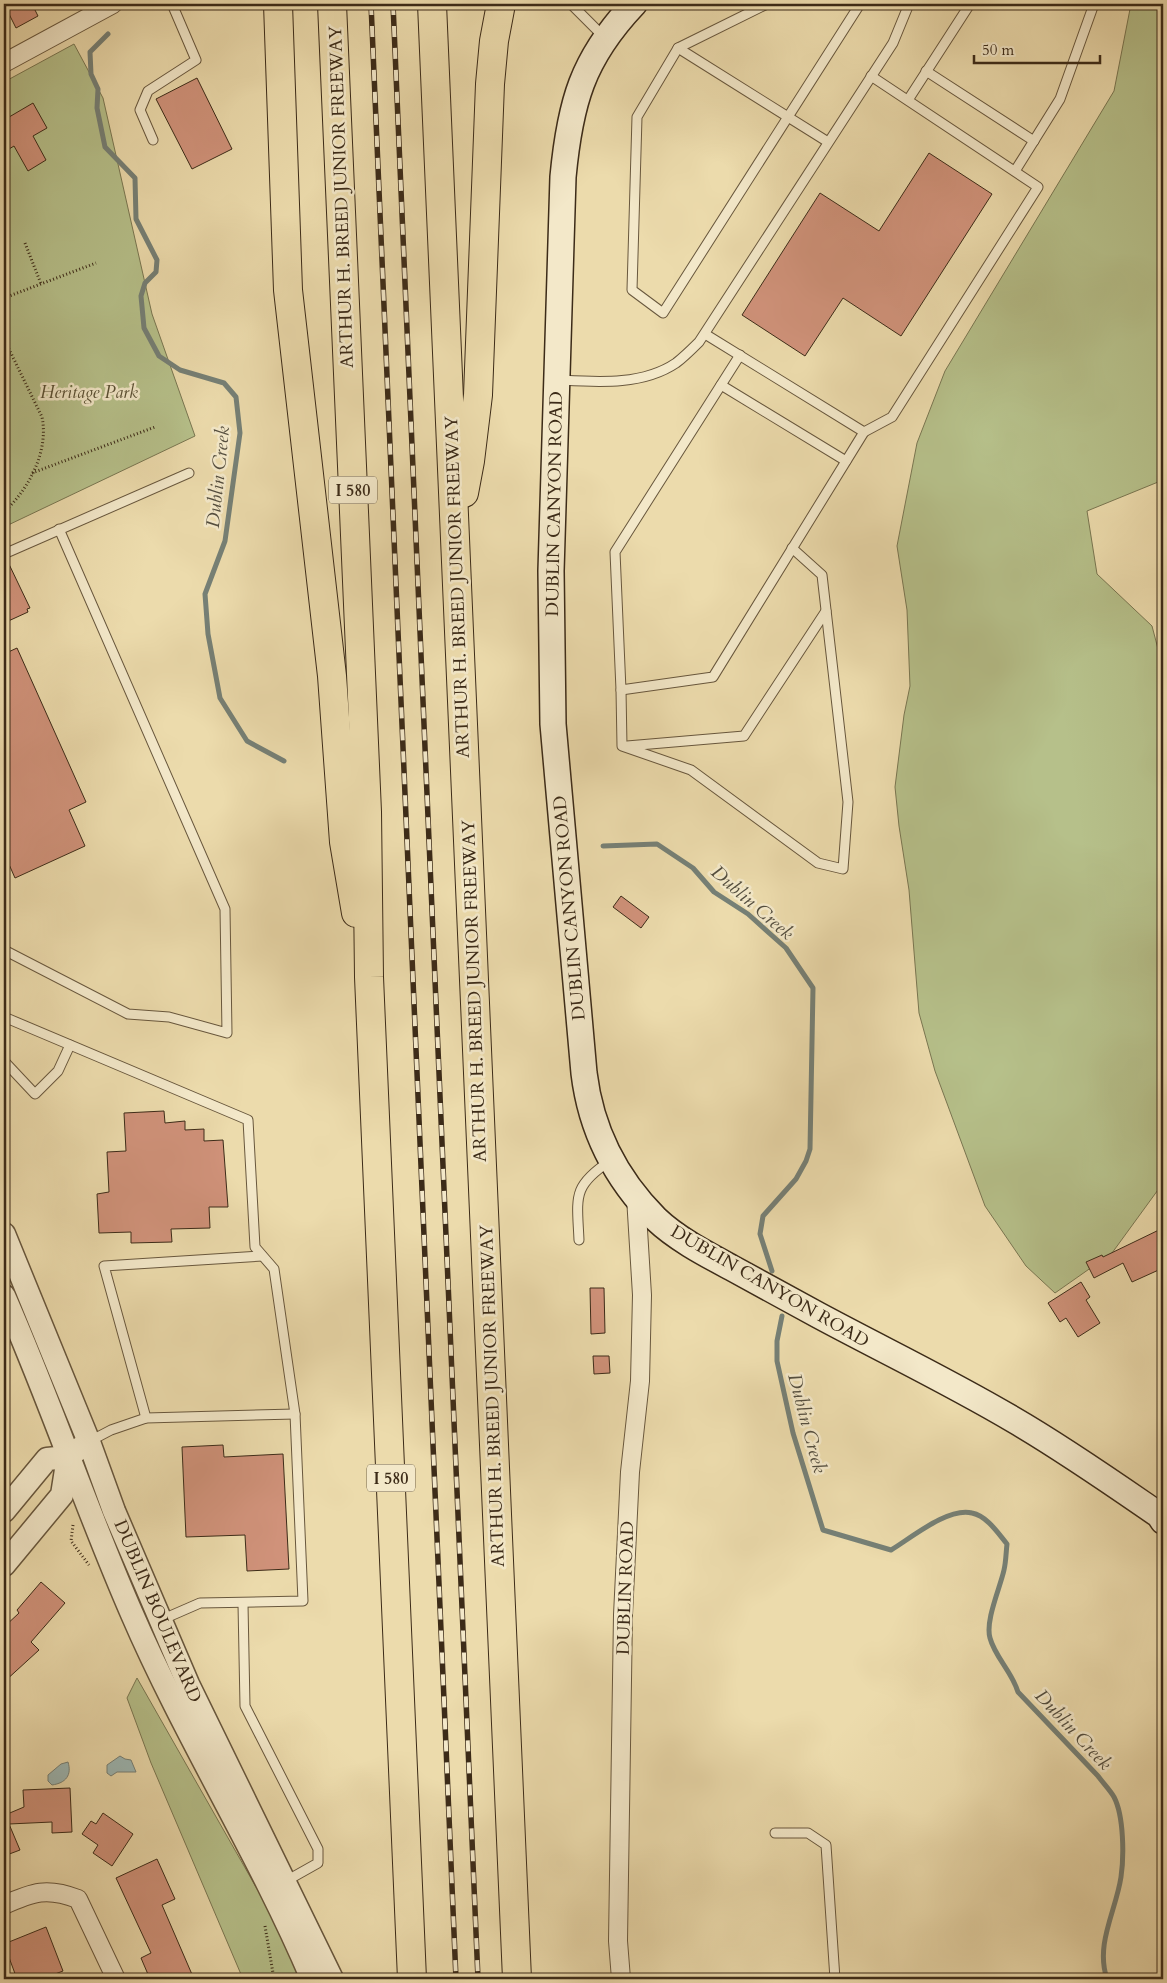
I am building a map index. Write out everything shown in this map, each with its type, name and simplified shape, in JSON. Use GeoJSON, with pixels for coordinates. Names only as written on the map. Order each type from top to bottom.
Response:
{"type":"FeatureCollection","features":[{"type":"Feature","properties":{"kind":"highway"},"geometry":{"type":"LineString","coordinates":[[258,4],[282,118]]}},
{"type":"Feature","properties":{"kind":"highway"},"geometry":{"type":"LineString","coordinates":[[278,4],[288,290],[332,676],[344,842],[348,873],[369,977]]}},
{"type":"Feature","properties":{"kind":"highway","name":"ARTHUR H. BREED JUNIOR FREEWAY"},"geometry":{"type":"LineString","coordinates":[[332,4],[366,802],[369,977],[412,1979]]}},
{"type":"Feature","properties":{"kind":"highway","name":"ARTHUR H. BREED JUNIOR FREEWAY"},"geometry":{"type":"LineString","coordinates":[[432,4],[517,1979]]}},
{"type":"Feature","properties":{"kind":"highway"},"geometry":{"type":"LineString","coordinates":[[455,530],[470,461],[477,404],[490,84],[494,40],[501,4]]}},
{"type":"Feature","properties":{"kind":"main road","name":"DUBLIN CANYON ROAD"},"geometry":{"type":"LineString","coordinates":[[634,4],[604,38],[592,58],[575,100],[567,136],[563,177],[550,571],[553,724],[585,1086],[594,1126],[610,1161],[636,1197],[658,1220],[708,1255],[1013,1419],[1078,1459],[1162,1515]]}},
{"type":"Feature","properties":{"kind":"street"},"geometry":{"type":"LineString","coordinates":[[4,63],[113,4]]}},
{"type":"Feature","properties":{"kind":"street","name":"DUBLIN ROAD"},"geometry":{"type":"LineString","coordinates":[[621,1979],[618,1941],[623,1632],[630,1472],[640,1381],[642,1295],[636,1197]]}},
{"type":"Feature","properties":{"kind":"street","name":"DUBLIN BOULEVARD"},"geometry":{"type":"LineString","coordinates":[[4,1234],[89,1442],[114,1511],[188,1684],[286,1881],[332,1979]]}},
{"type":"Feature","properties":{"kind":"street","name":"DUBLIN BOULEVARD"},"geometry":{"type":"LineString","coordinates":[[4,1296],[132,1614],[181,1719],[249,1844],[312,1979]]}},
{"type":"Feature","properties":{"kind":"street"},"geometry":{"type":"LineString","coordinates":[[4,1511],[47,1459],[68,1457],[89,1442]]}},
{"type":"Feature","properties":{"kind":"street"},"geometry":{"type":"LineString","coordinates":[[4,1565],[62,1494],[68,1457]]}},
{"type":"Feature","properties":{"kind":"street"},"geometry":{"type":"LineString","coordinates":[[4,1905],[29,1894],[59,1892],[78,1899],[116,1979]]}},
{"type":"Feature","properties":{"kind":"lane"},"geometry":{"type":"LineString","coordinates":[[154,140],[140,110],[148,91],[196,60],[172,4]]}},
{"type":"Feature","properties":{"kind":"lane"},"geometry":{"type":"LineString","coordinates":[[571,4],[604,38]]}},
{"type":"Feature","properties":{"kind":"lane"},"geometry":{"type":"LineString","coordinates":[[767,4],[678,48],[636,116],[632,290],[663,313],[860,4]]}},
{"type":"Feature","properties":{"kind":"lane"},"geometry":{"type":"LineString","coordinates":[[557,380],[601,382],[641,378],[659,372],[676,363],[699,342],[872,76],[892,43],[909,4]]}},
{"type":"Feature","properties":{"kind":"lane"},"geometry":{"type":"LineString","coordinates":[[908,100],[970,4]]}},
{"type":"Feature","properties":{"kind":"lane"},"geometry":{"type":"LineString","coordinates":[[1015,171],[1060,99],[1094,4]]}},
{"type":"Feature","properties":{"kind":"lane"},"geometry":{"type":"LineString","coordinates":[[678,48],[828,142]]}},
{"type":"Feature","properties":{"kind":"lane"},"geometry":{"type":"LineString","coordinates":[[926,71],[1034,141]]}},
{"type":"Feature","properties":{"kind":"lane"},"geometry":{"type":"LineString","coordinates":[[621,690],[713,677],[864,432],[892,417],[1038,186],[872,76]]}},
{"type":"Feature","properties":{"kind":"lane"},"geometry":{"type":"LineString","coordinates":[[705,334],[864,432]]}},
{"type":"Feature","properties":{"kind":"lane"},"geometry":{"type":"LineString","coordinates":[[622,746],[615,552],[740,355]]}},
{"type":"Feature","properties":{"kind":"lane"},"geometry":{"type":"LineString","coordinates":[[721,385],[846,461]]}},
{"type":"Feature","properties":{"kind":"lane"},"geometry":{"type":"LineString","coordinates":[[4,554],[189,473]]}},
{"type":"Feature","properties":{"kind":"lane"},"geometry":{"type":"LineString","coordinates":[[4,950],[128,1014],[169,1017],[227,1033],[225,909],[59,529]]}},
{"type":"Feature","properties":{"kind":"lane"},"geometry":{"type":"LineString","coordinates":[[622,746],[691,770],[818,863],[843,869],[848,802],[822,575],[792,548]]}},
{"type":"Feature","properties":{"kind":"lane"},"geometry":{"type":"LineString","coordinates":[[622,746],[744,736],[826,611]]}},
{"type":"Feature","properties":{"kind":"lane"},"geometry":{"type":"LineString","coordinates":[[4,1017],[248,1120],[255,1248],[274,1269],[295,1414],[303,1601],[243,1604],[200,1603],[161,1620]]}},
{"type":"Feature","properties":{"kind":"lane"},"geometry":{"type":"LineString","coordinates":[[4,1061],[35,1094],[58,1071],[70,1045]]}},
{"type":"Feature","properties":{"kind":"lane"},"geometry":{"type":"LineString","coordinates":[[579,1240],[578,1209],[582,1186],[590,1174],[610,1161]]}},
{"type":"Feature","properties":{"kind":"lane"},"geometry":{"type":"LineString","coordinates":[[146,1418],[104,1266],[262,1256]]}},
{"type":"Feature","properties":{"kind":"lane"},"geometry":{"type":"LineString","coordinates":[[89,1442],[111,1430],[146,1418],[295,1414]]}},
{"type":"Feature","properties":{"kind":"lane"},"geometry":{"type":"LineString","coordinates":[[243,1604],[244,1706],[318,1849],[318,1863],[286,1881]]}},
{"type":"Feature","properties":{"kind":"lane"},"geometry":{"type":"LineString","coordinates":[[775,1833],[808,1833],[826,1845],[835,1979]]}},
{"type":"Feature","properties":{"kind":"path"},"geometry":{"type":"LineString","coordinates":[[25,242],[41,284]]}},
{"type":"Feature","properties":{"kind":"path"},"geometry":{"type":"LineString","coordinates":[[4,298],[96,263]]}},
{"type":"Feature","properties":{"kind":"path"},"geometry":{"type":"LineString","coordinates":[[4,339],[42,418],[44,430],[43,447],[32,474],[12,505],[4,512]]}},
{"type":"Feature","properties":{"kind":"path"},"geometry":{"type":"LineString","coordinates":[[4,357],[11,354]]}},
{"type":"Feature","properties":{"kind":"path"},"geometry":{"type":"LineString","coordinates":[[32,474],[155,426]]}},
{"type":"Feature","properties":{"kind":"path"},"geometry":{"type":"LineString","coordinates":[[265,1923],[274,1979]]}},
{"type":"Feature","properties":{"kind":"green space"},"geometry":{"type":"Polygon","coordinates":[[[1131,4],[1163,4],[1163,480],[1087,511],[1097,574],[1152,626],[1163,668],[1163,1183],[1112,1253],[1055,1293],[1026,1266],[985,1206],[935,1071],[919,1013],[909,890],[895,787],[904,715],[910,686],[907,610],[897,546],[917,443],[945,371],[1114,91],[1131,4]]]}},
{"type":"Feature","properties":{"kind":"green space","name":"Heritage Park"},"geometry":{"type":"Polygon","coordinates":[[[74,44],[103,98],[152,314],[195,436],[4,527],[4,82],[74,44]]]}},
{"type":"Feature","properties":{"kind":"green space"},"geometry":{"type":"Polygon","coordinates":[[[137,1678],[293,1952],[302,1979],[243,1979],[151,1763],[127,1698],[137,1678]]]}},
{"type":"Feature","properties":{"kind":"water"},"geometry":{"type":"Polygon","coordinates":[[[120,1756],[131,1760],[136,1772],[117,1772],[111,1776],[107,1773],[107,1765],[120,1756]]]}},
{"type":"Feature","properties":{"kind":"water"},"geometry":{"type":"Polygon","coordinates":[[[68,1762],[69,1771],[67,1778],[52,1785],[48,1781],[48,1775],[61,1764],[68,1762]]]}},
{"type":"Feature","properties":{"kind":"building"},"geometry":{"type":"Polygon","coordinates":[[[4,4],[32,4],[38,16],[16,28],[4,4]]]}},
{"type":"Feature","properties":{"kind":"building"},"geometry":{"type":"Polygon","coordinates":[[[197,78],[232,149],[192,169],[156,99],[197,78]]]}},
{"type":"Feature","properties":{"kind":"building"},"geometry":{"type":"Polygon","coordinates":[[[33,103],[47,128],[33,136],[46,160],[28,171],[14,146],[4,152],[4,120],[33,103]]]}},
{"type":"Feature","properties":{"kind":"building"},"geometry":{"type":"Polygon","coordinates":[[[929,153],[992,194],[901,336],[843,298],[805,356],[742,315],[820,193],[879,231],[929,153]]]}},
{"type":"Feature","properties":{"kind":"building"},"geometry":{"type":"Polygon","coordinates":[[[4,560],[7,560],[30,608],[27,609],[28,612],[4,623],[4,560]]]}},
{"type":"Feature","properties":{"kind":"building"},"geometry":{"type":"Polygon","coordinates":[[[17,648],[86,802],[69,810],[85,846],[15,878],[4,853],[4,654],[17,648]]]}},
{"type":"Feature","properties":{"kind":"building"},"geometry":{"type":"Polygon","coordinates":[[[621,896],[649,917],[641,928],[613,907],[621,896]]]}},
{"type":"Feature","properties":{"kind":"building"},"geometry":{"type":"Polygon","coordinates":[[[164,1111],[165,1123],[185,1121],[185,1130],[204,1129],[204,1141],[223,1140],[228,1207],[209,1207],[210,1228],[171,1229],[172,1242],[131,1243],[131,1232],[99,1233],[97,1194],[109,1192],[107,1152],[126,1151],[124,1113],[164,1111]]]}},
{"type":"Feature","properties":{"kind":"building"},"geometry":{"type":"Polygon","coordinates":[[[1163,1228],[1163,1268],[1132,1282],[1123,1263],[1094,1278],[1086,1262],[1102,1255],[1103,1257],[1163,1228]]]}},
{"type":"Feature","properties":{"kind":"building"},"geometry":{"type":"Polygon","coordinates":[[[1081,1282],[1090,1297],[1086,1300],[1100,1323],[1078,1337],[1066,1318],[1060,1322],[1048,1303],[1081,1282]]]}},
{"type":"Feature","properties":{"kind":"building"},"geometry":{"type":"Polygon","coordinates":[[[590,1288],[604,1288],[605,1333],[591,1334],[590,1288]]]}},
{"type":"Feature","properties":{"kind":"building"},"geometry":{"type":"Polygon","coordinates":[[[593,1356],[609,1356],[610,1373],[594,1374],[593,1356]]]}},
{"type":"Feature","properties":{"kind":"building"},"geometry":{"type":"Polygon","coordinates":[[[223,1445],[224,1457],[283,1454],[289,1569],[247,1571],[245,1535],[186,1537],[182,1447],[223,1445]]]}},
{"type":"Feature","properties":{"kind":"building"},"geometry":{"type":"Polygon","coordinates":[[[41,1582],[65,1603],[31,1642],[39,1650],[4,1682],[4,1627],[19,1613],[17,1610],[41,1582]]]}},
{"type":"Feature","properties":{"kind":"building"},"geometry":{"type":"Polygon","coordinates":[[[70,1788],[72,1832],[52,1833],[52,1822],[9,1824],[20,1850],[4,1856],[4,1813],[5,1815],[24,1807],[23,1790],[70,1788]]]}},
{"type":"Feature","properties":{"kind":"building"},"geometry":{"type":"Polygon","coordinates":[[[103,1813],[133,1834],[112,1866],[93,1853],[98,1845],[82,1834],[91,1821],[96,1824],[103,1813]]]}},
{"type":"Feature","properties":{"kind":"building"},"geometry":{"type":"Polygon","coordinates":[[[157,1859],[175,1899],[162,1905],[194,1979],[150,1979],[141,1958],[151,1953],[116,1878],[157,1859]]]}},
{"type":"Feature","properties":{"kind":"building"},"geometry":{"type":"Polygon","coordinates":[[[46,1927],[63,1971],[42,1979],[17,1979],[4,1944],[46,1927]]]}},
{"type":"Feature","properties":{"kind":"waterway","name":"Dublin Creek"},"geometry":{"type":"LineString","coordinates":[[108,34],[90,52],[91,74],[98,89],[97,108],[105,147],[135,178],[136,219],[157,260],[156,272],[145,283],[141,296],[144,328],[159,356],[180,370],[224,383],[236,397],[240,433],[225,541],[205,594],[208,634],[220,698],[247,741],[284,761]]}},
{"type":"Feature","properties":{"kind":"waterway","name":"Dublin Creek"},"geometry":{"type":"LineString","coordinates":[[603,846],[657,844],[693,868],[714,892],[748,914],[786,948],[813,988],[810,1149],[796,1179],[763,1216],[760,1234],[772,1271]]}},
{"type":"Feature","properties":{"kind":"waterway","name":"Dublin Creek"},"geometry":{"type":"LineString","coordinates":[[782,1316],[777,1341],[777,1361],[793,1433],[823,1530],[891,1550],[941,1519],[962,1512],[972,1513],[983,1518],[1007,1544],[1004,1570],[990,1623],[989,1631],[992,1645],[1012,1678],[1018,1692],[1098,1776],[1114,1797],[1120,1815],[1123,1848],[1122,1869],[1103,1953],[1107,1979]]}},
{"type":"Feature","properties":{"kind":"railway"},"geometry":{"type":"LineString","coordinates":[[371,4],[456,1979]]}},
{"type":"Feature","properties":{"kind":"railway"},"geometry":{"type":"LineString","coordinates":[[393,4],[478,1979]]}}]}
